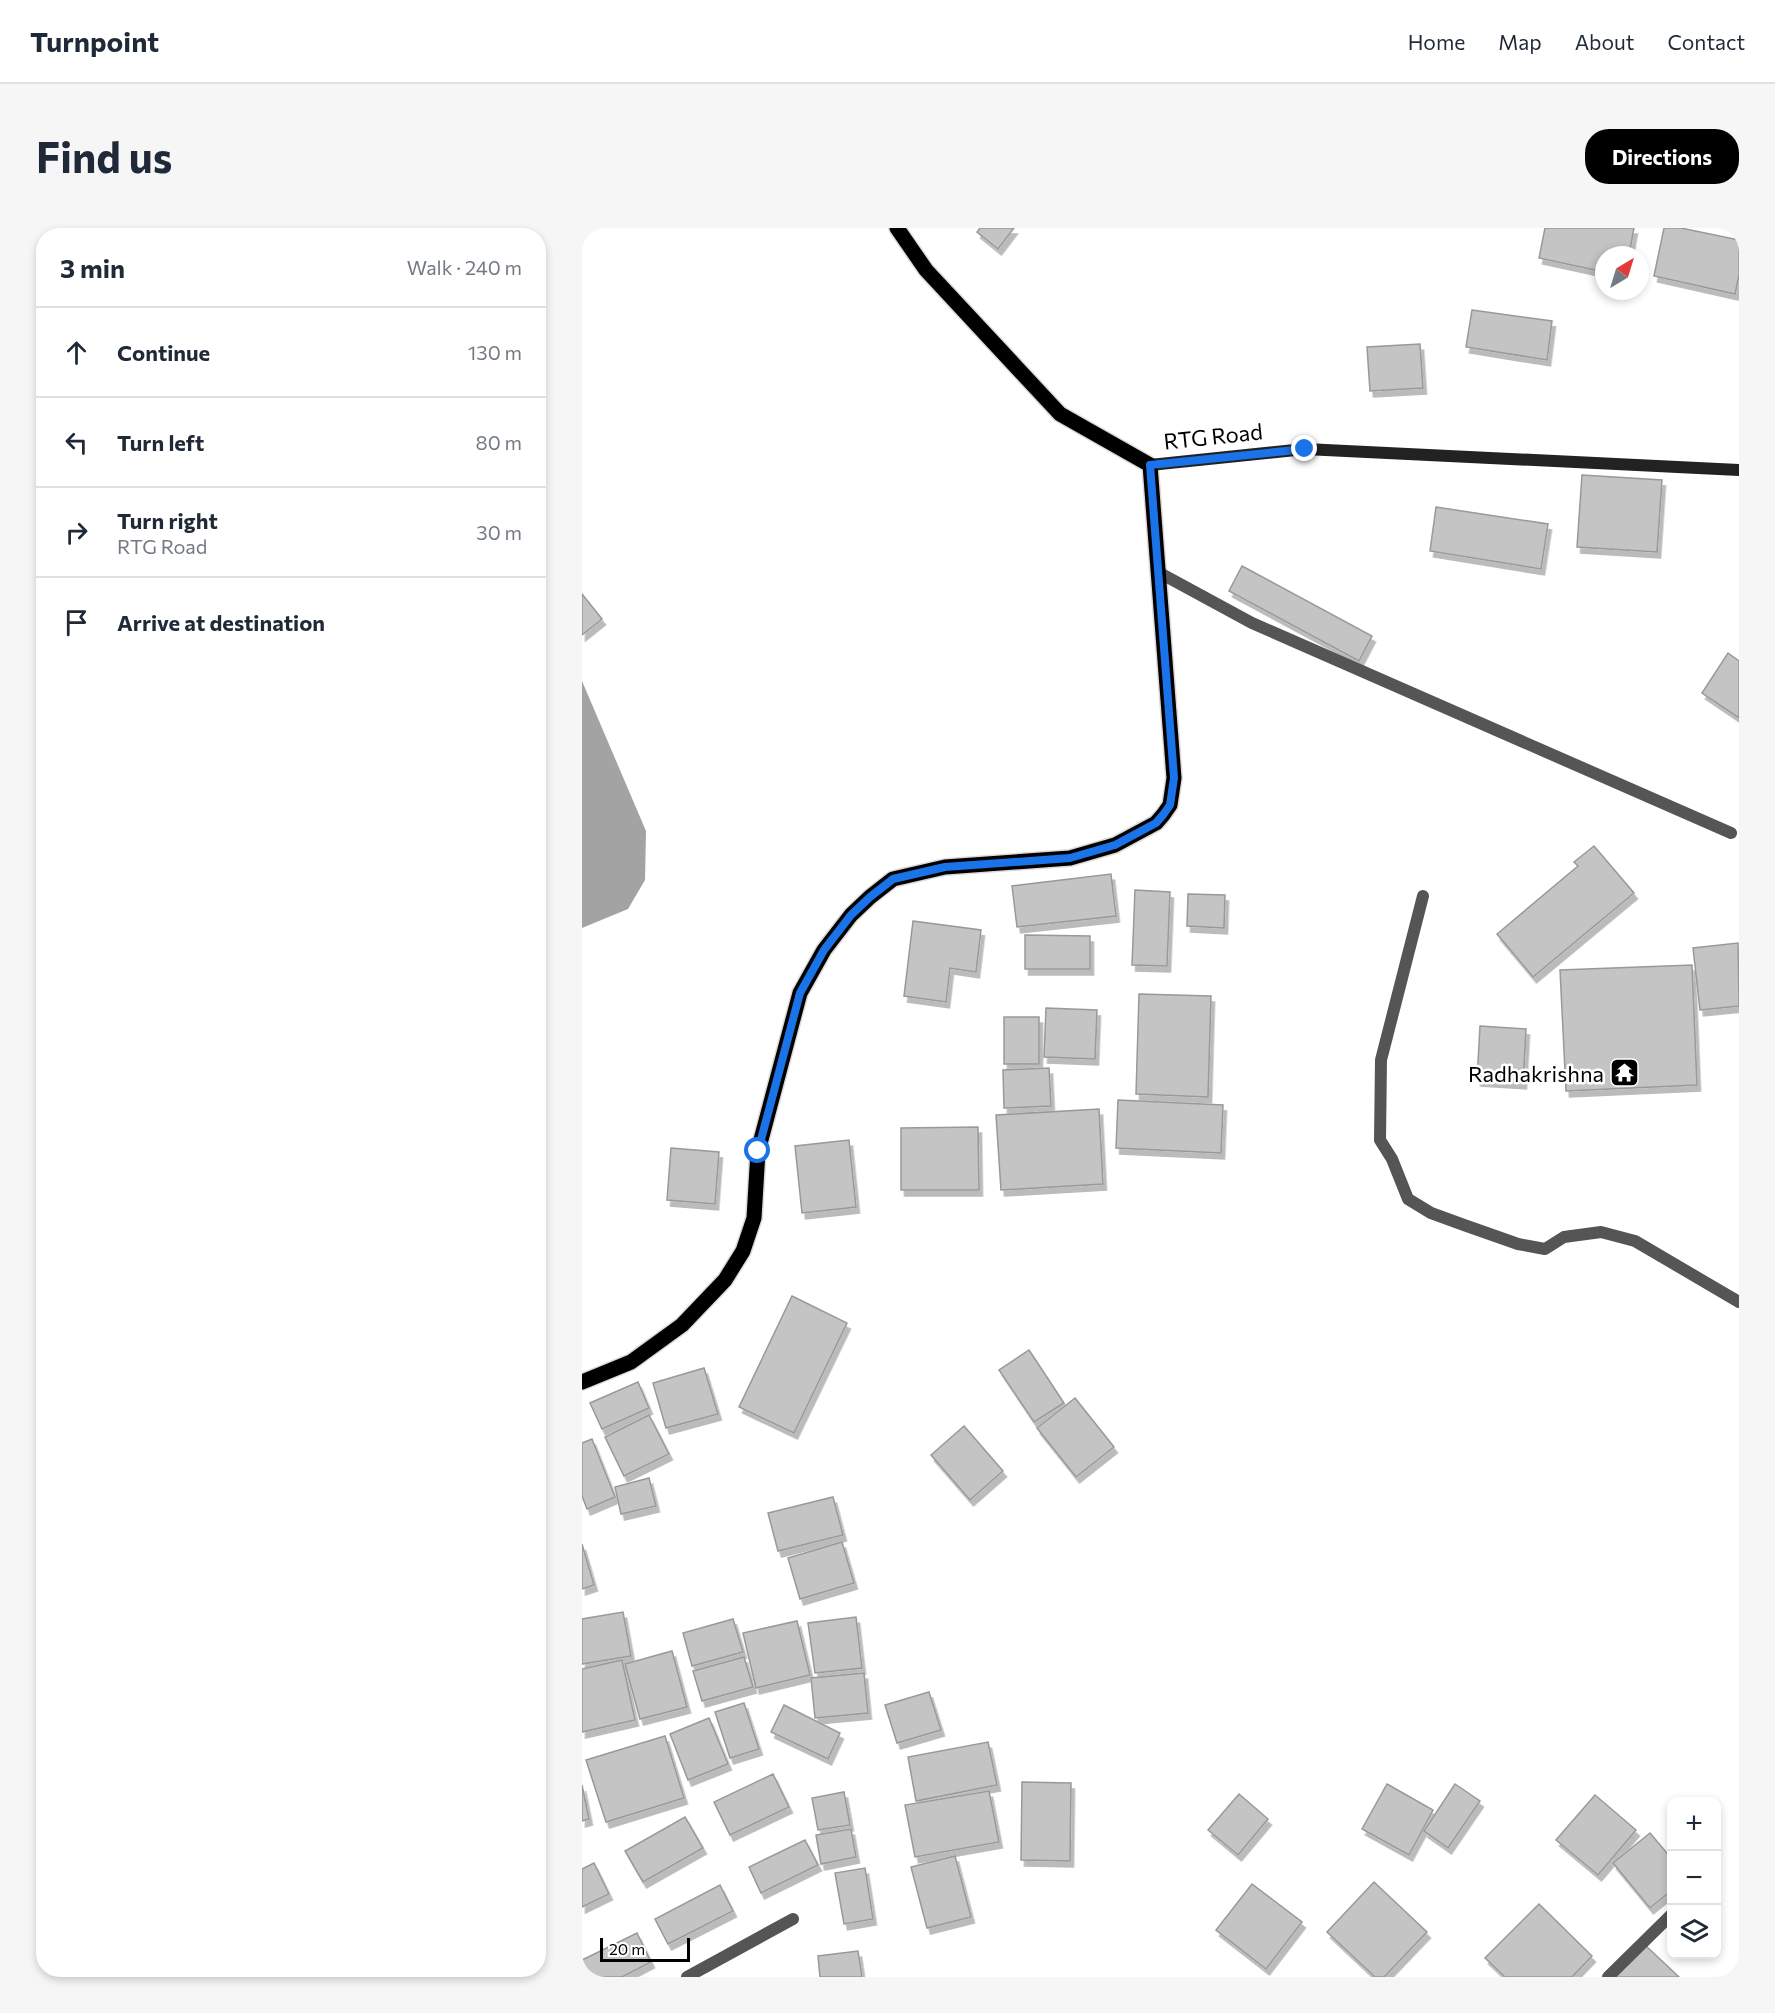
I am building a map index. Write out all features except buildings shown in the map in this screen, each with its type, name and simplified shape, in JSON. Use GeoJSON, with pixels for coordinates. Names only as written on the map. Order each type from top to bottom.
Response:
{"type":"FeatureCollection","features":[{"type":"Feature","properties":{"kind":"main road","name":"RTG Road"},"geometry":{"type":"LineString","coordinates":[[897,228],[926,270],[1060,414],[1150,465],[1305,449],[1739,470]]}},
{"type":"Feature","properties":{"kind":"main road"},"geometry":{"type":"LineString","coordinates":[[582,1382],[631,1362],[682,1325],[725,1280],[743,1251],[754,1218],[758,1151],[800,993],[824,950],[851,915],[893,879],[945,867],[1070,858],[1115,845],[1156,823],[1170,805],[1174,778],[1150,465]]}},
{"type":"Feature","properties":{"kind":"street"},"geometry":{"type":"LineString","coordinates":[[1158,572],[1252,623],[1731,833]]}},
{"type":"Feature","properties":{"kind":"street"},"geometry":{"type":"LineString","coordinates":[[1423,896],[1381,1060],[1380,1140],[1392,1159],[1408,1199],[1431,1213],[1518,1244],[1545,1249],[1564,1238],[1601,1232],[1635,1241],[1739,1302]]}},
{"type":"Feature","properties":{"kind":"street"},"geometry":{"type":"LineString","coordinates":[[1608,1977],[1667,1918]]}},
{"type":"Feature","properties":{"kind":"street"},"geometry":{"type":"LineString","coordinates":[[687,1977],[793,1919]]}},
{"type":"Feature","properties":{"kind":"shaded area"},"geometry":{"type":"Polygon","coordinates":[[[582,681],[646,831],[645,880],[628,909],[582,928],[582,681]]]}},
{"type":"Feature","properties":{"kind":"place","name":"Radhakrishna"},"geometry":{"type":"Point","coordinates":[1625,1073]}},
{"type":"Feature","properties":{"kind":"route"},"geometry":{"type":"LineString","coordinates":[[758,1151],[800,993],[824,950],[851,915],[870,897],[893,879],[945,867],[1070,858],[1115,845],[1156,823],[1163,815],[1170,805],[1174,778],[1150,465],[1305,449]]}}]}
